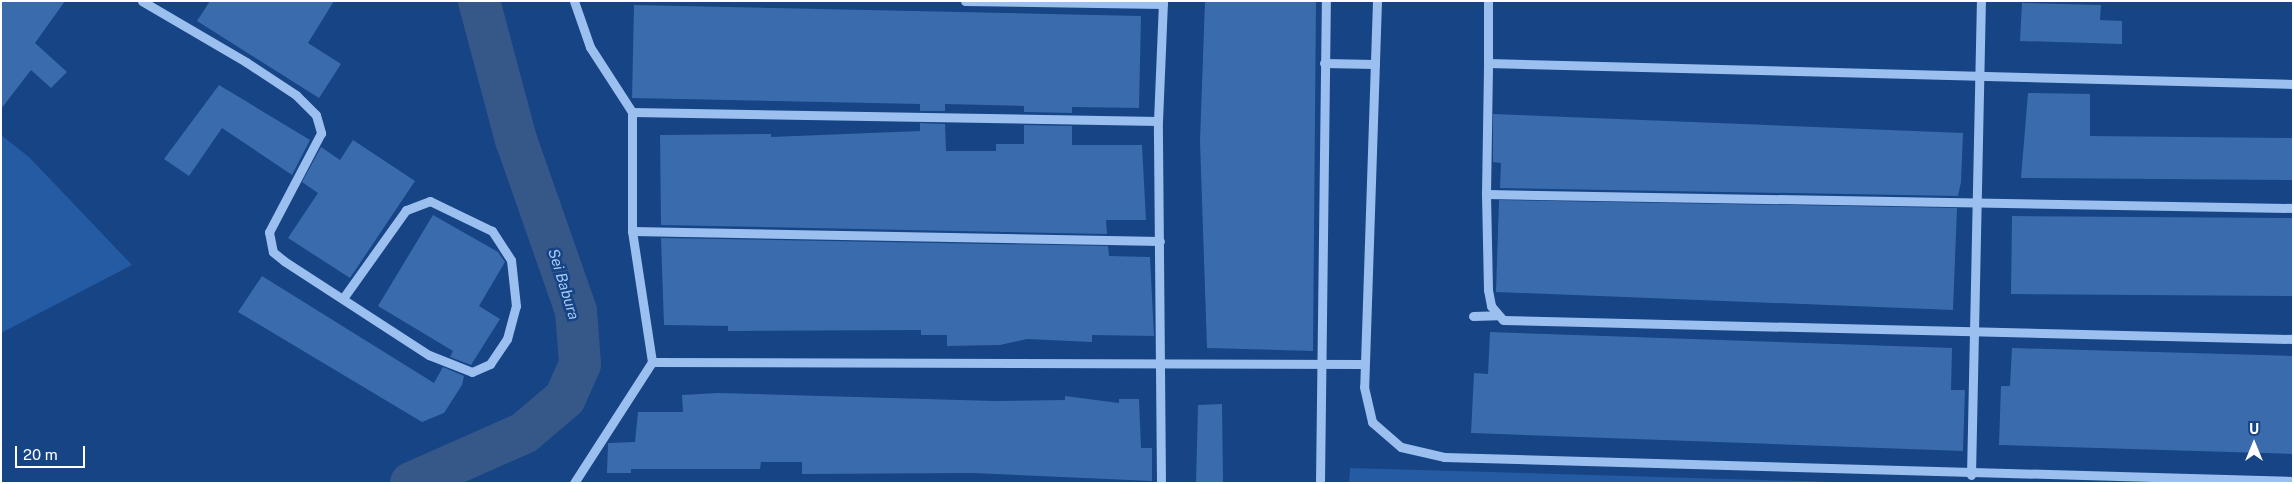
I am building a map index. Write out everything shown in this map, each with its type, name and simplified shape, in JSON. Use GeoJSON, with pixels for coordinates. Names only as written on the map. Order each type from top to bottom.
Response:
{"type":"FeatureCollection","features":[{"type":"Feature","properties":{"kind":"street"},"geometry":{"type":"LineString","coordinates":[[142,1],[246,62],[316,115],[321,133],[276,215],[268,239],[284,262],[344,298],[429,355],[472,372],[490,364],[507,338],[516,306],[511,260],[492,231],[430,201],[406,210],[344,298]]}},
{"type":"Feature","properties":{"kind":"street"},"geometry":{"type":"LineString","coordinates":[[574,1],[590,47],[632,112],[632,231],[652,362],[574,483]]}},
{"type":"Feature","properties":{"kind":"street"},"geometry":{"type":"LineString","coordinates":[[965,1],[1163,3],[1158,121],[1160,241],[1158,361],[1161,483]]}},
{"type":"Feature","properties":{"kind":"street"},"geometry":{"type":"LineString","coordinates":[[1320,483],[1326,1]]}},
{"type":"Feature","properties":{"kind":"street"},"geometry":{"type":"LineString","coordinates":[[1377,1],[1364,364],[1366,404],[1372,422],[1401,447],[1422,456],[1949,478],[1971,475],[2003,479],[2293,481]]}},
{"type":"Feature","properties":{"kind":"street"},"geometry":{"type":"LineString","coordinates":[[1488,1],[1486,194],[1488,290],[1496,315]]}},
{"type":"Feature","properties":{"kind":"street"},"geometry":{"type":"LineString","coordinates":[[1971,475],[1981,1]]}},
{"type":"Feature","properties":{"kind":"street"},"geometry":{"type":"LineString","coordinates":[[1488,63],[2293,84]]}},
{"type":"Feature","properties":{"kind":"street"},"geometry":{"type":"LineString","coordinates":[[1324,64],[1375,64]]}},
{"type":"Feature","properties":{"kind":"street"},"geometry":{"type":"LineString","coordinates":[[632,112],[1158,121]]}},
{"type":"Feature","properties":{"kind":"street"},"geometry":{"type":"LineString","coordinates":[[1486,194],[1978,201],[2293,208]]}},
{"type":"Feature","properties":{"kind":"street"},"geometry":{"type":"LineString","coordinates":[[632,231],[1160,241]]}},
{"type":"Feature","properties":{"kind":"street"},"geometry":{"type":"LineString","coordinates":[[1473,316],[1496,315],[1514,320],[1974,328],[2293,339]]}},
{"type":"Feature","properties":{"kind":"street"},"geometry":{"type":"LineString","coordinates":[[652,362],[1158,361],[1321,365],[1364,364]]}},
{"type":"Feature","properties":{"kind":"shaded area"},"geometry":{"type":"Polygon","coordinates":[[[1,135],[29,157],[132,265],[1,333],[1,135]]]}},
{"type":"Feature","properties":{"kind":"shaded area"},"geometry":{"type":"Polygon","coordinates":[[[1350,468],[1870,483],[1349,483],[1350,468]]]}},
{"type":"Feature","properties":{"kind":"building"},"geometry":{"type":"Polygon","coordinates":[[[1,1],[65,1],[35,43],[67,72],[51,88],[31,70],[1,109],[1,1]]]}},
{"type":"Feature","properties":{"kind":"building"},"geometry":{"type":"Polygon","coordinates":[[[210,1],[334,1],[308,43],[341,64],[319,98],[197,21],[210,1]]]}},
{"type":"Feature","properties":{"kind":"building"},"geometry":{"type":"Polygon","coordinates":[[[1205,1],[1316,1],[1313,351],[1207,348],[1200,141],[1205,1]]]}},
{"type":"Feature","properties":{"kind":"building"},"geometry":{"type":"Polygon","coordinates":[[[2022,3],[2101,5],[2100,20],[2122,21],[2122,44],[2020,41],[2022,3]]]}},
{"type":"Feature","properties":{"kind":"building"},"geometry":{"type":"Polygon","coordinates":[[[634,5],[1141,16],[1139,108],[1072,107],[1072,113],[1024,112],[1024,106],[945,104],[945,111],[920,111],[920,104],[632,98],[634,5]]]}},
{"type":"Feature","properties":{"kind":"building"},"geometry":{"type":"Polygon","coordinates":[[[219,85],[310,140],[292,175],[222,128],[189,176],[164,159],[219,85]]]}},
{"type":"Feature","properties":{"kind":"building"},"geometry":{"type":"Polygon","coordinates":[[[2028,93],[2090,94],[2090,136],[2293,138],[2293,180],[2021,178],[2028,93]]]}},
{"type":"Feature","properties":{"kind":"building"},"geometry":{"type":"Polygon","coordinates":[[[1493,114],[1963,133],[1961,182],[1958,196],[1500,188],[1501,163],[1493,162],[1493,114]]]}},
{"type":"Feature","properties":{"kind":"building"},"geometry":{"type":"Polygon","coordinates":[[[920,123],[945,124],[946,151],[996,151],[996,144],[1024,144],[1024,125],[1072,126],[1072,145],[1142,145],[1146,220],[1106,220],[1107,234],[661,225],[660,135],[771,134],[771,137],[920,131],[920,123]]]}},
{"type":"Feature","properties":{"kind":"building"},"geometry":{"type":"Polygon","coordinates":[[[353,140],[415,181],[350,278],[288,238],[318,193],[302,182],[321,147],[340,160],[353,140]]]}},
{"type":"Feature","properties":{"kind":"building"},"geometry":{"type":"Polygon","coordinates":[[[1499,200],[1957,208],[1953,310],[1496,292],[1499,200]]]}},
{"type":"Feature","properties":{"kind":"building"},"geometry":{"type":"Polygon","coordinates":[[[433,215],[498,252],[505,262],[479,306],[500,319],[471,365],[450,357],[453,351],[378,306],[433,215]]]}},
{"type":"Feature","properties":{"kind":"building"},"geometry":{"type":"Polygon","coordinates":[[[2012,216],[2293,218],[2293,296],[2011,294],[2012,216]]]}},
{"type":"Feature","properties":{"kind":"building"},"geometry":{"type":"Polygon","coordinates":[[[661,238],[1108,246],[1109,256],[1150,257],[1154,336],[1092,335],[1092,342],[1027,339],[1000,345],[947,346],[947,335],[921,335],[921,330],[728,331],[728,326],[664,325],[661,238]]]}},
{"type":"Feature","properties":{"kind":"building"},"geometry":{"type":"Polygon","coordinates":[[[262,276],[434,383],[443,367],[464,376],[462,385],[444,413],[422,422],[238,312],[262,276]]]}},
{"type":"Feature","properties":{"kind":"building"},"geometry":{"type":"Polygon","coordinates":[[[1490,332],[1952,348],[1951,390],[1965,390],[1963,451],[1471,433],[1474,373],[1488,374],[1490,332]]]}},
{"type":"Feature","properties":{"kind":"building"},"geometry":{"type":"Polygon","coordinates":[[[2012,348],[2293,356],[2293,454],[1999,445],[2001,386],[2010,386],[2012,348]]]}},
{"type":"Feature","properties":{"kind":"building"},"geometry":{"type":"Polygon","coordinates":[[[718,393],[994,401],[1065,400],[1065,396],[1119,403],[1119,399],[1139,399],[1141,448],[1152,448],[1152,481],[973,473],[802,474],[802,462],[761,462],[760,469],[631,469],[631,473],[607,473],[608,443],[635,442],[638,412],[683,412],[682,395],[718,393]]]}},
{"type":"Feature","properties":{"kind":"building"},"geometry":{"type":"Polygon","coordinates":[[[1222,404],[1223,483],[1196,483],[1198,405],[1222,404]]]}},
{"type":"Feature","properties":{"kind":"waterway","name":"Sei Babura"},"geometry":{"type":"LineString","coordinates":[[411,483],[524,433],[565,398],[580,364],[576,311],[516,140],[479,1]]}}]}
